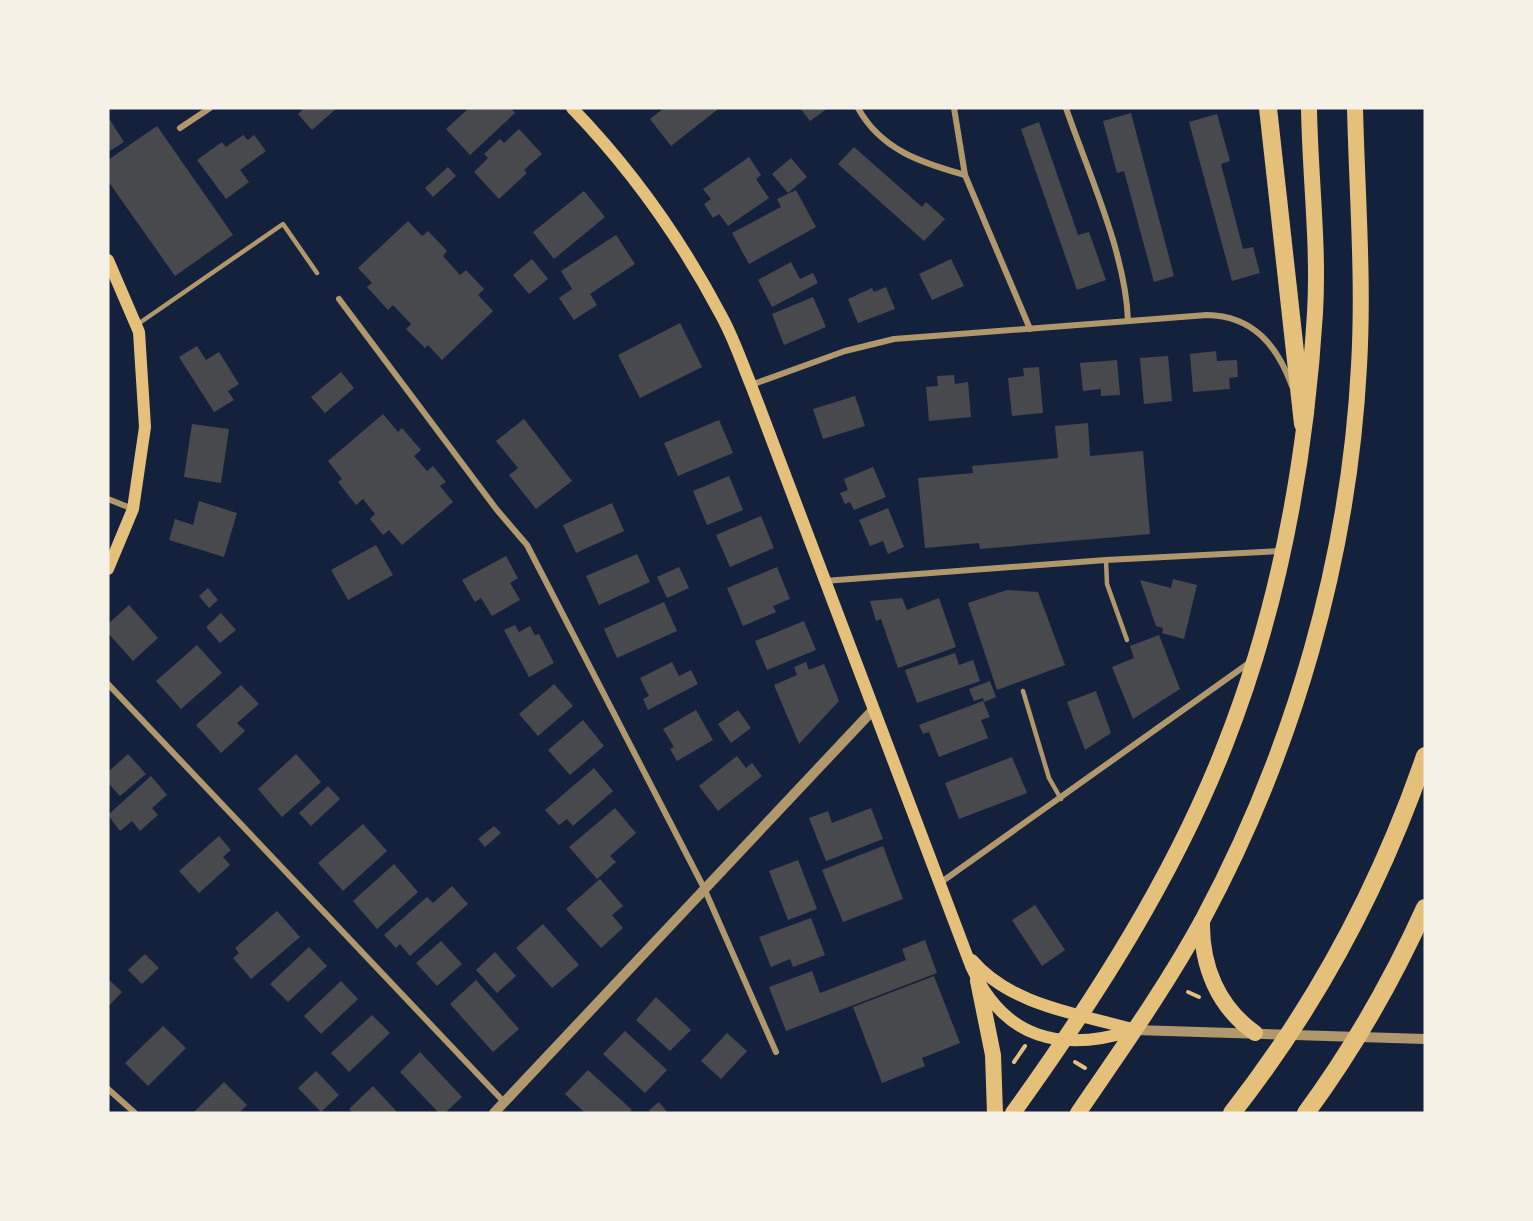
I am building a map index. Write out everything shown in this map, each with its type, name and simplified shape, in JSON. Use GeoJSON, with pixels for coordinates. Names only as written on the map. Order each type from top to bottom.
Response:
{"type":"FeatureCollection","features":[{"type":"Feature","properties":{"kind":"highway"},"geometry":{"type":"LineString","coordinates":[[1268,108],[1303,424]]}},
{"type":"Feature","properties":{"kind":"highway"},"geometry":{"type":"LineString","coordinates":[[1013,1113],[1065,1040],[1135,925],[1191,820],[1225,745],[1256,659],[1283,551],[1303,424],[1316,286],[1309,108]]}},
{"type":"Feature","properties":{"kind":"highway"},"geometry":{"type":"LineString","coordinates":[[1078,1113],[1135,1029],[1202,921],[1240,845],[1286,730],[1316,636],[1336,547],[1356,413],[1361,323],[1355,108]]}},
{"type":"Feature","properties":{"kind":"highway"},"geometry":{"type":"LineString","coordinates":[[1237,1108],[1289,1033],[1335,958],[1376,880],[1425,756]]}},
{"type":"Feature","properties":{"kind":"highway"},"geometry":{"type":"LineString","coordinates":[[1306,1113],[1354,1043],[1400,960],[1425,908]]}},
{"type":"Feature","properties":{"kind":"highway"},"geometry":{"type":"LineString","coordinates":[[1202,921],[1202,950],[1209,975],[1228,1008],[1255,1034]]}},
{"type":"Feature","properties":{"kind":"highway"},"geometry":{"type":"LineString","coordinates":[[978,981],[993,1055],[995,1113]]}},
{"type":"Feature","properties":{"kind":"main road"},"geometry":{"type":"LineString","coordinates":[[572,108],[635,180],[679,242],[723,319],[751,385],[966,952],[978,981],[993,1006],[1011,1022],[1037,1034],[1065,1040],[1097,1039],[1135,1029]]}},
{"type":"Feature","properties":{"kind":"main road"},"geometry":{"type":"LineString","coordinates":[[108,569],[133,509],[145,427],[136,326],[109,262]]}},
{"type":"Feature","properties":{"kind":"main road"},"geometry":{"type":"LineString","coordinates":[[966,952],[981,970],[1000,985],[1035,1001],[1135,1029]]}},
{"type":"Feature","properties":{"kind":"street"},"geometry":{"type":"LineString","coordinates":[[180,128],[210,108]]}},
{"type":"Feature","properties":{"kind":"street"},"geometry":{"type":"LineString","coordinates":[[858,108],[873,130],[896,149],[914,159],[965,176]]}},
{"type":"Feature","properties":{"kind":"street"},"geometry":{"type":"LineString","coordinates":[[954,108],[965,176],[1030,329]]}},
{"type":"Feature","properties":{"kind":"street"},"geometry":{"type":"LineString","coordinates":[[1066,108],[1119,261],[1126,290],[1128,321]]}},
{"type":"Feature","properties":{"kind":"street"},"geometry":{"type":"LineString","coordinates":[[339,299],[497,510],[526,545],[704,888],[776,1052]]}},
{"type":"Feature","properties":{"kind":"street"},"geometry":{"type":"LineString","coordinates":[[751,385],[877,342],[1207,315],[1230,317],[1248,323],[1264,336],[1278,355],[1291,383],[1303,424]]}},
{"type":"Feature","properties":{"kind":"street"},"geometry":{"type":"LineString","coordinates":[[108,499],[133,509]]}},
{"type":"Feature","properties":{"kind":"street"},"geometry":{"type":"LineString","coordinates":[[824,580],[1106,560],[1283,551]]}},
{"type":"Feature","properties":{"kind":"street"},"geometry":{"type":"LineString","coordinates":[[939,883],[1061,799],[1256,659]]}},
{"type":"Feature","properties":{"kind":"street"},"geometry":{"type":"LineString","coordinates":[[108,684],[504,1102]]}},
{"type":"Feature","properties":{"kind":"street"},"geometry":{"type":"LineString","coordinates":[[494,1113],[874,710]]}},
{"type":"Feature","properties":{"kind":"street"},"geometry":{"type":"LineString","coordinates":[[1135,1029],[1425,1039]]}},
{"type":"Feature","properties":{"kind":"street"},"geometry":{"type":"LineString","coordinates":[[108,1089],[135,1113]]}},
{"type":"Feature","properties":{"kind":"lane"},"geometry":{"type":"LineString","coordinates":[[136,326],[283,224],[317,273]]}},
{"type":"Feature","properties":{"kind":"lane"},"geometry":{"type":"LineString","coordinates":[[1106,560],[1107,584],[1127,640]]}},
{"type":"Feature","properties":{"kind":"lane"},"geometry":{"type":"LineString","coordinates":[[1023,691],[1049,778],[1061,799]]}},
{"type":"Feature","properties":{"kind":"path"},"geometry":{"type":"LineString","coordinates":[[1188,992],[1199,997]]}},
{"type":"Feature","properties":{"kind":"path"},"geometry":{"type":"LineString","coordinates":[[1012,1065],[1027,1043]]}},
{"type":"Feature","properties":{"kind":"path"},"geometry":{"type":"LineString","coordinates":[[1022,1051],[1030,1053]]}},
{"type":"Feature","properties":{"kind":"path"},"geometry":{"type":"LineString","coordinates":[[1075,1062],[1084,1068]]}},
{"type":"Feature","properties":{"kind":"building"},"geometry":{"type":"Polygon","coordinates":[[[304,108],[337,108],[312,130],[298,114],[304,108]]]}},
{"type":"Feature","properties":{"kind":"building"},"geometry":{"type":"Polygon","coordinates":[[[469,108],[511,108],[515,113],[470,155],[446,129],[469,108]]]}},
{"type":"Feature","properties":{"kind":"building"},"geometry":{"type":"Polygon","coordinates":[[[664,108],[716,108],[717,110],[671,146],[650,119],[664,108]]]}},
{"type":"Feature","properties":{"kind":"building"},"geometry":{"type":"Polygon","coordinates":[[[800,108],[828,108],[810,121],[800,108]]]}},
{"type":"Feature","properties":{"kind":"building"},"geometry":{"type":"Polygon","coordinates":[[[1131,113],[1174,276],[1154,282],[1124,171],[1117,173],[1103,121],[1131,113]]]}},
{"type":"Feature","properties":{"kind":"building"},"geometry":{"type":"Polygon","coordinates":[[[1217,114],[1230,161],[1221,164],[1243,249],[1253,247],[1260,273],[1232,281],[1189,122],[1217,114]]]}},
{"type":"Feature","properties":{"kind":"building"},"geometry":{"type":"Polygon","coordinates":[[[108,117],[124,142],[108,152],[108,117]]]}},
{"type":"Feature","properties":{"kind":"building"},"geometry":{"type":"Polygon","coordinates":[[[1039,122],[1078,235],[1089,232],[1106,280],[1077,290],[1021,129],[1039,122]]]}},
{"type":"Feature","properties":{"kind":"building"},"geometry":{"type":"Polygon","coordinates":[[[157,126],[233,235],[175,276],[108,181],[108,160],[157,126]]]}},
{"type":"Feature","properties":{"kind":"building"},"geometry":{"type":"Polygon","coordinates":[[[519,129],[542,154],[524,170],[527,173],[499,199],[474,172],[488,158],[484,154],[500,139],[504,143],[519,129]]]}},
{"type":"Feature","properties":{"kind":"building"},"geometry":{"type":"Polygon","coordinates":[[[243,135],[248,140],[254,135],[266,151],[240,170],[249,182],[226,199],[197,160],[222,142],[226,147],[243,135]]]}},
{"type":"Feature","properties":{"kind":"building"},"geometry":{"type":"Polygon","coordinates":[[[854,147],[922,207],[926,202],[945,219],[924,241],[838,164],[854,147]]]}},
{"type":"Feature","properties":{"kind":"building"},"geometry":{"type":"Polygon","coordinates":[[[749,157],[761,175],[756,179],[769,198],[728,226],[719,214],[713,218],[704,204],[711,199],[703,189],[749,157]]]}},
{"type":"Feature","properties":{"kind":"building"},"geometry":{"type":"Polygon","coordinates":[[[791,158],[807,177],[788,193],[772,174],[791,158]]]}},
{"type":"Feature","properties":{"kind":"building"},"geometry":{"type":"Polygon","coordinates":[[[448,167],[456,176],[433,197],[425,188],[448,167]]]}},
{"type":"Feature","properties":{"kind":"building"},"geometry":{"type":"Polygon","coordinates":[[[796,190],[816,227],[749,264],[732,233],[781,207],[777,199],[796,190]]]}},
{"type":"Feature","properties":{"kind":"building"},"geometry":{"type":"Polygon","coordinates":[[[584,191],[605,217],[554,259],[533,232],[584,191]]]}},
{"type":"Feature","properties":{"kind":"building"},"geometry":{"type":"Polygon","coordinates":[[[408,221],[422,236],[428,231],[447,251],[443,256],[460,275],[466,270],[484,289],[478,295],[493,311],[442,360],[428,345],[425,348],[406,329],[411,324],[393,305],[388,310],[367,287],[372,283],[358,268],[408,221]]]}},
{"type":"Feature","properties":{"kind":"building"},"geometry":{"type":"Polygon","coordinates":[[[616,235],[635,264],[590,294],[597,305],[574,320],[559,298],[572,289],[561,271],[616,235]]]}},
{"type":"Feature","properties":{"kind":"building"},"geometry":{"type":"Polygon","coordinates":[[[532,259],[548,279],[529,294],[513,275],[532,259]]]}},
{"type":"Feature","properties":{"kind":"building"},"geometry":{"type":"Polygon","coordinates":[[[951,259],[964,286],[932,300],[919,274],[951,259]]]}},
{"type":"Feature","properties":{"kind":"building"},"geometry":{"type":"Polygon","coordinates":[[[791,262],[800,279],[813,273],[818,283],[772,307],[758,280],[791,262]]]}},
{"type":"Feature","properties":{"kind":"building"},"geometry":{"type":"Polygon","coordinates":[[[886,287],[895,309],[858,323],[848,299],[872,288],[874,292],[886,287]]]}},
{"type":"Feature","properties":{"kind":"building"},"geometry":{"type":"Polygon","coordinates":[[[813,297],[826,327],[784,345],[772,314],[813,297]]]}},
{"type":"Feature","properties":{"kind":"building"},"geometry":{"type":"Polygon","coordinates":[[[680,323],[702,367],[640,398],[618,355],[680,323]]]}},
{"type":"Feature","properties":{"kind":"building"},"geometry":{"type":"Polygon","coordinates":[[[197,346],[206,360],[219,352],[239,384],[228,391],[234,400],[214,412],[179,357],[197,346]]]}},
{"type":"Feature","properties":{"kind":"building"},"geometry":{"type":"Polygon","coordinates":[[[1216,351],[1217,361],[1237,360],[1238,377],[1229,378],[1230,389],[1193,392],[1190,354],[1216,351]]]}},
{"type":"Feature","properties":{"kind":"building"},"geometry":{"type":"Polygon","coordinates":[[[1168,356],[1172,401],[1144,404],[1140,358],[1168,356]]]}},
{"type":"Feature","properties":{"kind":"building"},"geometry":{"type":"Polygon","coordinates":[[[1117,360],[1120,395],[1101,396],[1101,389],[1083,391],[1080,363],[1117,360]]]}},
{"type":"Feature","properties":{"kind":"building"},"geometry":{"type":"Polygon","coordinates":[[[1039,367],[1043,413],[1012,416],[1008,378],[1024,376],[1023,368],[1039,367]]]}},
{"type":"Feature","properties":{"kind":"building"},"geometry":{"type":"Polygon","coordinates":[[[341,372],[354,388],[325,413],[311,397],[341,372]]]}},
{"type":"Feature","properties":{"kind":"building"},"geometry":{"type":"Polygon","coordinates":[[[954,375],[955,384],[968,382],[971,417],[929,421],[926,387],[938,386],[937,376],[954,375]]]}},
{"type":"Feature","properties":{"kind":"building"},"geometry":{"type":"Polygon","coordinates":[[[855,396],[865,426],[823,439],[813,409],[855,396]]]}},
{"type":"Feature","properties":{"kind":"building"},"geometry":{"type":"Polygon","coordinates":[[[383,414],[398,432],[402,428],[421,450],[414,456],[427,471],[433,466],[446,482],[440,486],[453,502],[402,545],[389,530],[383,535],[370,519],[375,514],[363,499],[356,505],[338,482],[342,479],[328,461],[383,414]]]}},
{"type":"Feature","properties":{"kind":"building"},"geometry":{"type":"Polygon","coordinates":[[[524,419],[572,481],[536,509],[509,475],[518,468],[496,441],[524,419]]]}},
{"type":"Feature","properties":{"kind":"building"},"geometry":{"type":"Polygon","coordinates":[[[719,420],[733,453],[678,476],[664,443],[719,420]]]}},
{"type":"Feature","properties":{"kind":"building"},"geometry":{"type":"Polygon","coordinates":[[[1088,423],[1090,456],[1143,451],[1150,534],[980,549],[979,543],[925,548],[918,478],[973,473],[972,466],[1058,458],[1055,426],[1088,423]]]}},
{"type":"Feature","properties":{"kind":"building"},"geometry":{"type":"Polygon","coordinates":[[[192,424],[229,429],[221,483],[184,477],[192,424]]]}},
{"type":"Feature","properties":{"kind":"building"},"geometry":{"type":"Polygon","coordinates":[[[873,467],[886,497],[854,510],[850,502],[845,504],[840,493],[848,490],[844,479],[873,467]]]}},
{"type":"Feature","properties":{"kind":"building"},"geometry":{"type":"Polygon","coordinates":[[[729,476],[743,510],[707,525],[693,491],[729,476]]]}},
{"type":"Feature","properties":{"kind":"building"},"geometry":{"type":"Polygon","coordinates":[[[199,501],[237,513],[224,557],[169,540],[175,519],[193,525],[199,501]]]}},
{"type":"Feature","properties":{"kind":"building"},"geometry":{"type":"Polygon","coordinates":[[[612,503],[624,531],[576,553],[563,525],[612,503]]]}},
{"type":"Feature","properties":{"kind":"building"},"geometry":{"type":"Polygon","coordinates":[[[888,508],[904,547],[888,554],[883,541],[870,546],[859,520],[888,508]]]}},
{"type":"Feature","properties":{"kind":"building"},"geometry":{"type":"Polygon","coordinates":[[[761,516],[774,548],[730,567],[716,535],[761,516]]]}},
{"type":"Feature","properties":{"kind":"building"},"geometry":{"type":"Polygon","coordinates":[[[376,545],[393,575],[348,600],[331,570],[376,545]]]}},
{"type":"Feature","properties":{"kind":"building"},"geometry":{"type":"Polygon","coordinates":[[[637,554],[650,582],[599,605],[586,576],[637,554]]]}},
{"type":"Feature","properties":{"kind":"building"},"geometry":{"type":"Polygon","coordinates":[[[506,556],[518,578],[510,583],[520,600],[492,616],[481,598],[475,602],[462,580],[506,556]]]}},
{"type":"Feature","properties":{"kind":"building"},"geometry":{"type":"Polygon","coordinates":[[[679,567],[689,588],[667,598],[657,577],[679,567]]]}},
{"type":"Feature","properties":{"kind":"building"},"geometry":{"type":"Polygon","coordinates":[[[777,567],[790,599],[773,606],[776,612],[743,626],[727,588],[777,567]]]}},
{"type":"Feature","properties":{"kind":"building"},"geometry":{"type":"Polygon","coordinates":[[[1173,579],[1197,585],[1184,639],[1162,633],[1163,628],[1156,626],[1140,580],[1171,588],[1173,579]]]}},
{"type":"Feature","properties":{"kind":"building"},"geometry":{"type":"Polygon","coordinates":[[[208,588],[218,600],[209,608],[199,596],[208,588]]]}},
{"type":"Feature","properties":{"kind":"building"},"geometry":{"type":"Polygon","coordinates":[[[1007,590],[1038,592],[1065,665],[997,690],[968,603],[1007,590]]]}},
{"type":"Feature","properties":{"kind":"building"},"geometry":{"type":"Polygon","coordinates":[[[902,598],[907,610],[939,598],[956,647],[898,668],[881,619],[876,621],[870,601],[902,598]]]}},
{"type":"Feature","properties":{"kind":"building"},"geometry":{"type":"Polygon","coordinates":[[[664,602],[677,631],[617,658],[604,629],[664,602]]]}},
{"type":"Feature","properties":{"kind":"building"},"geometry":{"type":"Polygon","coordinates":[[[129,605],[158,638],[133,661],[108,633],[108,624],[129,605]]]}},
{"type":"Feature","properties":{"kind":"building"},"geometry":{"type":"Polygon","coordinates":[[[221,613],[236,630],[220,643],[206,627],[221,613]]]}},
{"type":"Feature","properties":{"kind":"building"},"geometry":{"type":"Polygon","coordinates":[[[804,621],[816,650],[767,670],[755,641],[804,621]]]}},
{"type":"Feature","properties":{"kind":"building"},"geometry":{"type":"Polygon","coordinates":[[[515,625],[519,632],[530,626],[535,635],[539,634],[554,663],[529,677],[504,630],[515,625]]]}},
{"type":"Feature","properties":{"kind":"building"},"geometry":{"type":"Polygon","coordinates":[[[1159,635],[1180,689],[1133,719],[1112,667],[1134,658],[1130,646],[1159,635]]]}},
{"type":"Feature","properties":{"kind":"building"},"geometry":{"type":"Polygon","coordinates":[[[197,645],[222,673],[181,709],[156,681],[197,645]]]}},
{"type":"Feature","properties":{"kind":"building"},"geometry":{"type":"Polygon","coordinates":[[[955,653],[959,665],[973,660],[980,681],[917,703],[905,670],[955,653]]]}},
{"type":"Feature","properties":{"kind":"building"},"geometry":{"type":"Polygon","coordinates":[[[672,662],[679,676],[691,670],[698,684],[648,710],[643,699],[649,696],[640,678],[672,662]]]}},
{"type":"Feature","properties":{"kind":"building"},"geometry":{"type":"Polygon","coordinates":[[[806,662],[809,670],[824,664],[839,701],[799,744],[774,685],[797,675],[794,667],[806,662]]]}},
{"type":"Feature","properties":{"kind":"building"},"geometry":{"type":"Polygon","coordinates":[[[990,681],[996,697],[984,702],[983,698],[974,701],[969,689],[990,681]]]}},
{"type":"Feature","properties":{"kind":"building"},"geometry":{"type":"Polygon","coordinates":[[[554,684],[573,706],[538,736],[519,714],[554,684]]]}},
{"type":"Feature","properties":{"kind":"building"},"geometry":{"type":"Polygon","coordinates":[[[241,685],[259,704],[237,723],[245,731],[221,753],[196,725],[241,685]]]}},
{"type":"Feature","properties":{"kind":"building"},"geometry":{"type":"Polygon","coordinates":[[[1096,691],[1111,733],[1085,750],[1067,702],[1096,691]]]}},
{"type":"Feature","properties":{"kind":"building"},"geometry":{"type":"Polygon","coordinates":[[[983,701],[990,717],[981,720],[988,738],[939,757],[929,732],[923,734],[919,725],[983,701]]]}},
{"type":"Feature","properties":{"kind":"building"},"geometry":{"type":"Polygon","coordinates":[[[696,710],[713,740],[677,761],[670,749],[674,747],[663,729],[696,710]]]}},
{"type":"Feature","properties":{"kind":"building"},"geometry":{"type":"Polygon","coordinates":[[[738,710],[751,728],[731,743],[718,724],[738,710]]]}},
{"type":"Feature","properties":{"kind":"building"},"geometry":{"type":"Polygon","coordinates":[[[583,720],[604,746],[570,775],[548,750],[583,720]]]}},
{"type":"Feature","properties":{"kind":"building"},"geometry":{"type":"Polygon","coordinates":[[[128,754],[146,774],[120,796],[108,783],[108,772],[128,754]]]}},
{"type":"Feature","properties":{"kind":"building"},"geometry":{"type":"Polygon","coordinates":[[[296,754],[321,782],[282,817],[258,789],[296,754]]]}},
{"type":"Feature","properties":{"kind":"building"},"geometry":{"type":"Polygon","coordinates":[[[737,756],[746,768],[752,763],[762,776],[718,811],[699,786],[737,756]]]}},
{"type":"Feature","properties":{"kind":"building"},"geometry":{"type":"Polygon","coordinates":[[[1012,757],[1027,793],[959,819],[945,783],[1012,757]]]}},
{"type":"Feature","properties":{"kind":"building"},"geometry":{"type":"Polygon","coordinates":[[[594,768],[613,791],[573,826],[567,819],[559,825],[545,810],[594,768]]]}},
{"type":"Feature","properties":{"kind":"building"},"geometry":{"type":"Polygon","coordinates":[[[151,776],[167,795],[152,808],[158,815],[140,831],[132,821],[120,831],[108,815],[151,776]]]}},
{"type":"Feature","properties":{"kind":"building"},"geometry":{"type":"Polygon","coordinates":[[[328,786],[340,799],[311,826],[299,813],[328,786]]]}},
{"type":"Feature","properties":{"kind":"building"},"geometry":{"type":"Polygon","coordinates":[[[615,808],[636,833],[610,856],[616,862],[597,879],[569,847],[615,808]]]}},
{"type":"Feature","properties":{"kind":"building"},"geometry":{"type":"Polygon","coordinates":[[[871,808],[883,839],[826,861],[809,818],[828,811],[832,823],[871,808]]]}},
{"type":"Feature","properties":{"kind":"building"},"geometry":{"type":"Polygon","coordinates":[[[363,824],[387,851],[343,891],[318,863],[363,824]]]}},
{"type":"Feature","properties":{"kind":"building"},"geometry":{"type":"Polygon","coordinates":[[[494,826],[501,833],[485,847],[478,839],[494,826]]]}},
{"type":"Feature","properties":{"kind":"building"},"geometry":{"type":"Polygon","coordinates":[[[219,836],[231,850],[223,857],[230,865],[199,893],[179,871],[219,836]]]}},
{"type":"Feature","properties":{"kind":"building"},"geometry":{"type":"Polygon","coordinates":[[[883,846],[903,899],[843,922],[822,870],[883,846]]]}},
{"type":"Feature","properties":{"kind":"building"},"geometry":{"type":"Polygon","coordinates":[[[798,860],[817,909],[788,920],[769,871],[798,860]]]}},
{"type":"Feature","properties":{"kind":"building"},"geometry":{"type":"Polygon","coordinates":[[[394,864],[418,892],[377,929],[353,901],[394,864]]]}},
{"type":"Feature","properties":{"kind":"building"},"geometry":{"type":"Polygon","coordinates":[[[600,879],[623,906],[612,915],[623,928],[601,948],[566,909],[600,879]]]}},
{"type":"Feature","properties":{"kind":"building"},"geometry":{"type":"Polygon","coordinates":[[[452,886],[468,904],[410,956],[400,944],[396,948],[384,935],[427,897],[433,903],[452,886]]]}},
{"type":"Feature","properties":{"kind":"building"},"geometry":{"type":"Polygon","coordinates":[[[1035,905],[1065,950],[1042,966],[1012,920],[1035,905]]]}},
{"type":"Feature","properties":{"kind":"building"},"geometry":{"type":"Polygon","coordinates":[[[277,911],[300,937],[251,979],[233,958],[239,953],[235,948],[277,911]]]}},
{"type":"Feature","properties":{"kind":"building"},"geometry":{"type":"Polygon","coordinates":[[[811,918],[825,955],[793,967],[790,959],[771,967],[759,937],[811,918]]]}},
{"type":"Feature","properties":{"kind":"building"},"geometry":{"type":"Polygon","coordinates":[[[543,924],[579,965],[552,988],[516,948],[543,924]]]}},
{"type":"Feature","properties":{"kind":"building"},"geometry":{"type":"Polygon","coordinates":[[[925,940],[937,973],[786,1031],[769,987],[812,971],[820,993],[906,960],[902,949],[925,940]]]}},
{"type":"Feature","properties":{"kind":"building"},"geometry":{"type":"Polygon","coordinates":[[[441,941],[462,964],[437,986],[416,963],[441,941]]]}},
{"type":"Feature","properties":{"kind":"building"},"geometry":{"type":"Polygon","coordinates":[[[309,947],[327,966],[288,1002],[270,984],[309,947]]]}},
{"type":"Feature","properties":{"kind":"building"},"geometry":{"type":"Polygon","coordinates":[[[495,952],[516,976],[497,993],[476,970],[495,952]]]}},
{"type":"Feature","properties":{"kind":"building"},"geometry":{"type":"Polygon","coordinates":[[[145,954],[159,968],[142,984],[128,970],[145,954]]]}},
{"type":"Feature","properties":{"kind":"building"},"geometry":{"type":"Polygon","coordinates":[[[934,976],[960,1043],[922,1058],[925,1066],[882,1083],[853,1007],[934,976]]]}},
{"type":"Feature","properties":{"kind":"building"},"geometry":{"type":"Polygon","coordinates":[[[108,979],[122,992],[108,1007],[108,979]]]}},
{"type":"Feature","properties":{"kind":"building"},"geometry":{"type":"Polygon","coordinates":[[[476,980],[519,1029],[493,1052],[450,1004],[476,980]]]}},
{"type":"Feature","properties":{"kind":"building"},"geometry":{"type":"Polygon","coordinates":[[[341,981],[358,999],[321,1034],[304,1016],[341,981]]]}},
{"type":"Feature","properties":{"kind":"building"},"geometry":{"type":"Polygon","coordinates":[[[656,997],[691,1030],[670,1051],[636,1020],[656,997]]]}},
{"type":"Feature","properties":{"kind":"building"},"geometry":{"type":"Polygon","coordinates":[[[372,1015],[390,1033],[349,1072],[331,1053],[372,1015]]]}},
{"type":"Feature","properties":{"kind":"building"},"geometry":{"type":"Polygon","coordinates":[[[163,1026],[186,1048],[148,1086],[125,1063],[163,1026]]]}},
{"type":"Feature","properties":{"kind":"building"},"geometry":{"type":"Polygon","coordinates":[[[625,1031],[667,1070],[645,1093],[603,1054],[625,1031]]]}},
{"type":"Feature","properties":{"kind":"building"},"geometry":{"type":"Polygon","coordinates":[[[727,1033],[747,1051],[721,1079],[701,1061],[727,1033]]]}},
{"type":"Feature","properties":{"kind":"building"},"geometry":{"type":"Polygon","coordinates":[[[420,1052],[462,1097],[445,1113],[439,1113],[400,1072],[420,1052]]]}},
{"type":"Feature","properties":{"kind":"building"},"geometry":{"type":"Polygon","coordinates":[[[588,1070],[632,1110],[629,1113],[585,1113],[565,1094],[588,1070]]]}},
{"type":"Feature","properties":{"kind":"building"},"geometry":{"type":"Polygon","coordinates":[[[316,1071],[339,1095],[321,1112],[298,1088],[316,1071]]]}},
{"type":"Feature","properties":{"kind":"building"},"geometry":{"type":"Polygon","coordinates":[[[224,1082],[247,1105],[239,1113],[193,1113],[224,1082]]]}},
{"type":"Feature","properties":{"kind":"building"},"geometry":{"type":"Polygon","coordinates":[[[373,1086],[398,1113],[353,1113],[349,1109],[373,1086]]]}},
{"type":"Feature","properties":{"kind":"building"},"geometry":{"type":"Polygon","coordinates":[[[659,1102],[668,1113],[651,1113],[649,1110],[659,1102]]]}}]}
